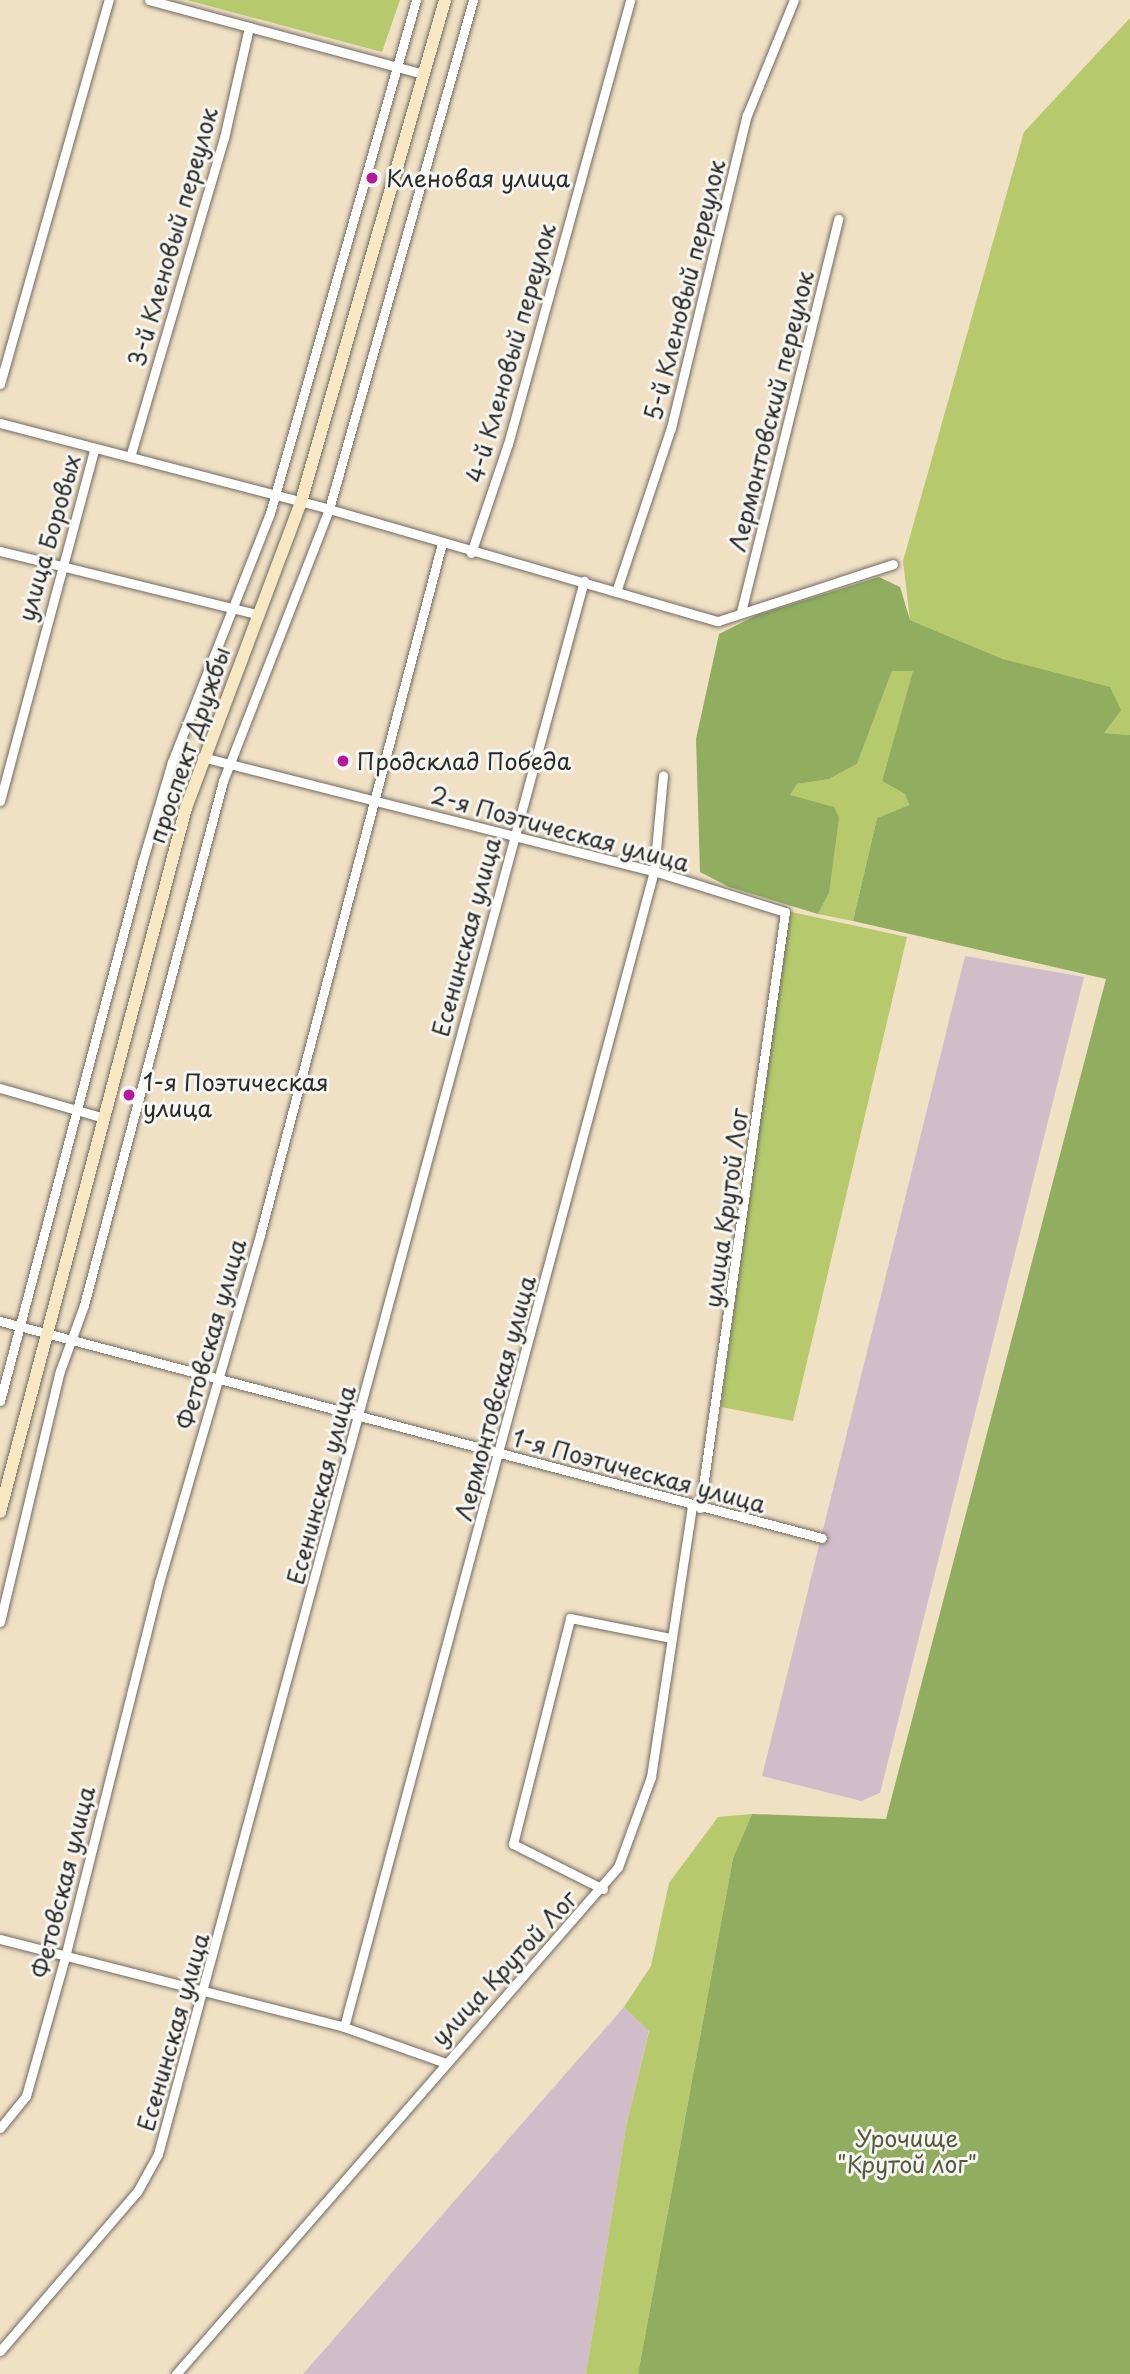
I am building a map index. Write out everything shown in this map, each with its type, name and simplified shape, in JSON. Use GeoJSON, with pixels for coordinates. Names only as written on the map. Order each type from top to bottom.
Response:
{"type":"FeatureCollection","features":[{"type":"Feature","properties":{"kind":"main road","name":"проспект Дружбы"},"geometry":{"type":"LineString","coordinates":[[0,1511],[202,757],[301,502],[445,0]]}},
{"type":"Feature","properties":{"kind":"street"},"geometry":{"type":"LineString","coordinates":[[0,384],[109,0]]}},
{"type":"Feature","properties":{"kind":"street"},"geometry":{"type":"LineString","coordinates":[[149,0],[424,74]]}},
{"type":"Feature","properties":{"kind":"street"},"geometry":{"type":"LineString","coordinates":[[0,1401],[172,762],[236,610],[275,496],[416,0]]}},
{"type":"Feature","properties":{"kind":"street"},"geometry":{"type":"LineString","coordinates":[[0,1622],[71,1341],[229,764],[329,509],[473,0]]}},
{"type":"Feature","properties":{"kind":"street","name":"4-й Кленовый переулок"},"geometry":{"type":"LineString","coordinates":[[471,553],[508,444],[630,0]]}},
{"type":"Feature","properties":{"kind":"street","name":"5-й Кленовый переулок"},"geometry":{"type":"LineString","coordinates":[[616,592],[671,428],[747,115],[794,0]]}},
{"type":"Feature","properties":{"kind":"street","name":"3-й Кленовый переулок"},"geometry":{"type":"LineString","coordinates":[[130,457],[224,138],[249,27]]}},
{"type":"Feature","properties":{"kind":"street","name":"Лермонтовский переулок"},"geometry":{"type":"LineString","coordinates":[[741,612],[838,219]]}},
{"type":"Feature","properties":{"kind":"street"},"geometry":{"type":"LineString","coordinates":[[0,423],[329,509],[471,553],[584,581],[718,621],[893,564]]}},
{"type":"Feature","properties":{"kind":"street","name":"улица Боровых"},"geometry":{"type":"LineString","coordinates":[[0,801],[60,566],[94,449]]}},
{"type":"Feature","properties":{"kind":"street","name":"Фетовская улица"},"geometry":{"type":"LineString","coordinates":[[0,2128],[26,2096],[65,1957],[371,800],[442,543]]}},
{"type":"Feature","properties":{"kind":"street"},"geometry":{"type":"LineString","coordinates":[[0,551],[257,614]]}},
{"type":"Feature","properties":{"kind":"street","name":"Есенинская улица"},"geometry":{"type":"LineString","coordinates":[[0,2351],[148,2174],[205,1994],[513,834],[584,581]]}},
{"type":"Feature","properties":{"kind":"street","name":"2-я Поэтическая улица"},"geometry":{"type":"LineString","coordinates":[[202,757],[653,871],[785,912]]}},
{"type":"Feature","properties":{"kind":"street","name":"Лермонтовская улица"},"geometry":{"type":"LineString","coordinates":[[344,2027],[500,1454],[653,871],[663,775]]}},
{"type":"Feature","properties":{"kind":"street","name":"улица Крутой Лог"},"geometry":{"type":"LineString","coordinates":[[176,2374],[443,2062],[603,1889],[618,1867],[651,1777],[671,1638],[696,1508],[785,912]]}},
{"type":"Feature","properties":{"kind":"street"},"geometry":{"type":"LineString","coordinates":[[0,1088],[104,1118]]}},
{"type":"Feature","properties":{"kind":"street","name":"1-я Поэтическая улица"},"geometry":{"type":"LineString","coordinates":[[0,1321],[696,1508],[822,1538]]}},
{"type":"Feature","properties":{"kind":"street"},"geometry":{"type":"LineString","coordinates":[[603,1889],[513,1844],[570,1618],[671,1638]]}},
{"type":"Feature","properties":{"kind":"street"},"geometry":{"type":"LineString","coordinates":[[0,1939],[205,1994],[344,2027],[443,2062]]}},
{"type":"Feature","properties":{"kind":"shaded area"},"geometry":{"type":"Polygon","coordinates":[[[965,956],[1084,977],[880,1793],[861,1801],[762,1776],[965,956]]]}},
{"type":"Feature","properties":{"kind":"shaded area"},"geometry":{"type":"Polygon","coordinates":[[[624,2007],[649,2030],[626,2127],[586,2374],[303,2374],[624,2007]]]}},
{"type":"Feature","properties":{"kind":"green space"},"geometry":{"type":"Polygon","coordinates":[[[187,0],[400,0],[382,52],[187,0]]]}},
{"type":"Feature","properties":{"kind":"green space"},"geometry":{"type":"Polygon","coordinates":[[[1130,18],[1130,735],[1104,733],[1003,659],[910,620],[903,561],[1024,132],[1130,18]]]}},
{"type":"Feature","properties":{"kind":"green space","name":"Урочище \"Крутой лог\""},"geometry":{"type":"Polygon","coordinates":[[[879,577],[900,587],[910,620],[1003,659],[1110,687],[1121,710],[1104,733],[1130,735],[1130,2374],[638,2374],[733,1858],[752,1814],[886,1819],[1106,979],[853,921],[877,818],[909,805],[905,794],[882,781],[913,671],[892,671],[857,764],[829,779],[797,784],[790,795],[834,807],[839,818],[829,893],[818,914],[729,887],[700,872],[696,739],[719,634],[757,615],[879,577]]]}},
{"type":"Feature","properties":{"kind":"green space"},"geometry":{"type":"Polygon","coordinates":[[[914,670],[882,781],[905,794],[909,805],[877,818],[853,921],[818,914],[829,893],[809,801],[789,795],[797,784],[829,779],[857,764],[892,671],[914,670]]]}},
{"type":"Feature","properties":{"kind":"green space"},"geometry":{"type":"Polygon","coordinates":[[[787,911],[907,937],[793,1421],[721,1407],[787,911]]]}},
{"type":"Feature","properties":{"kind":"green space"},"geometry":{"type":"Polygon","coordinates":[[[752,1814],[733,1858],[638,2374],[586,2374],[626,2127],[649,2031],[624,2007],[651,1966],[669,1883],[718,1817],[752,1814]]]}},
{"type":"Feature","properties":{"kind":"place","name":"Кленовая улица"},"geometry":{"type":"Point","coordinates":[372,178]}},
{"type":"Feature","properties":{"kind":"place","name":"Продсклад Победа"},"geometry":{"type":"Point","coordinates":[343,761]}},
{"type":"Feature","properties":{"kind":"place","name":"1-я Поэтическая улица"},"geometry":{"type":"Point","coordinates":[129,1095]}}]}
